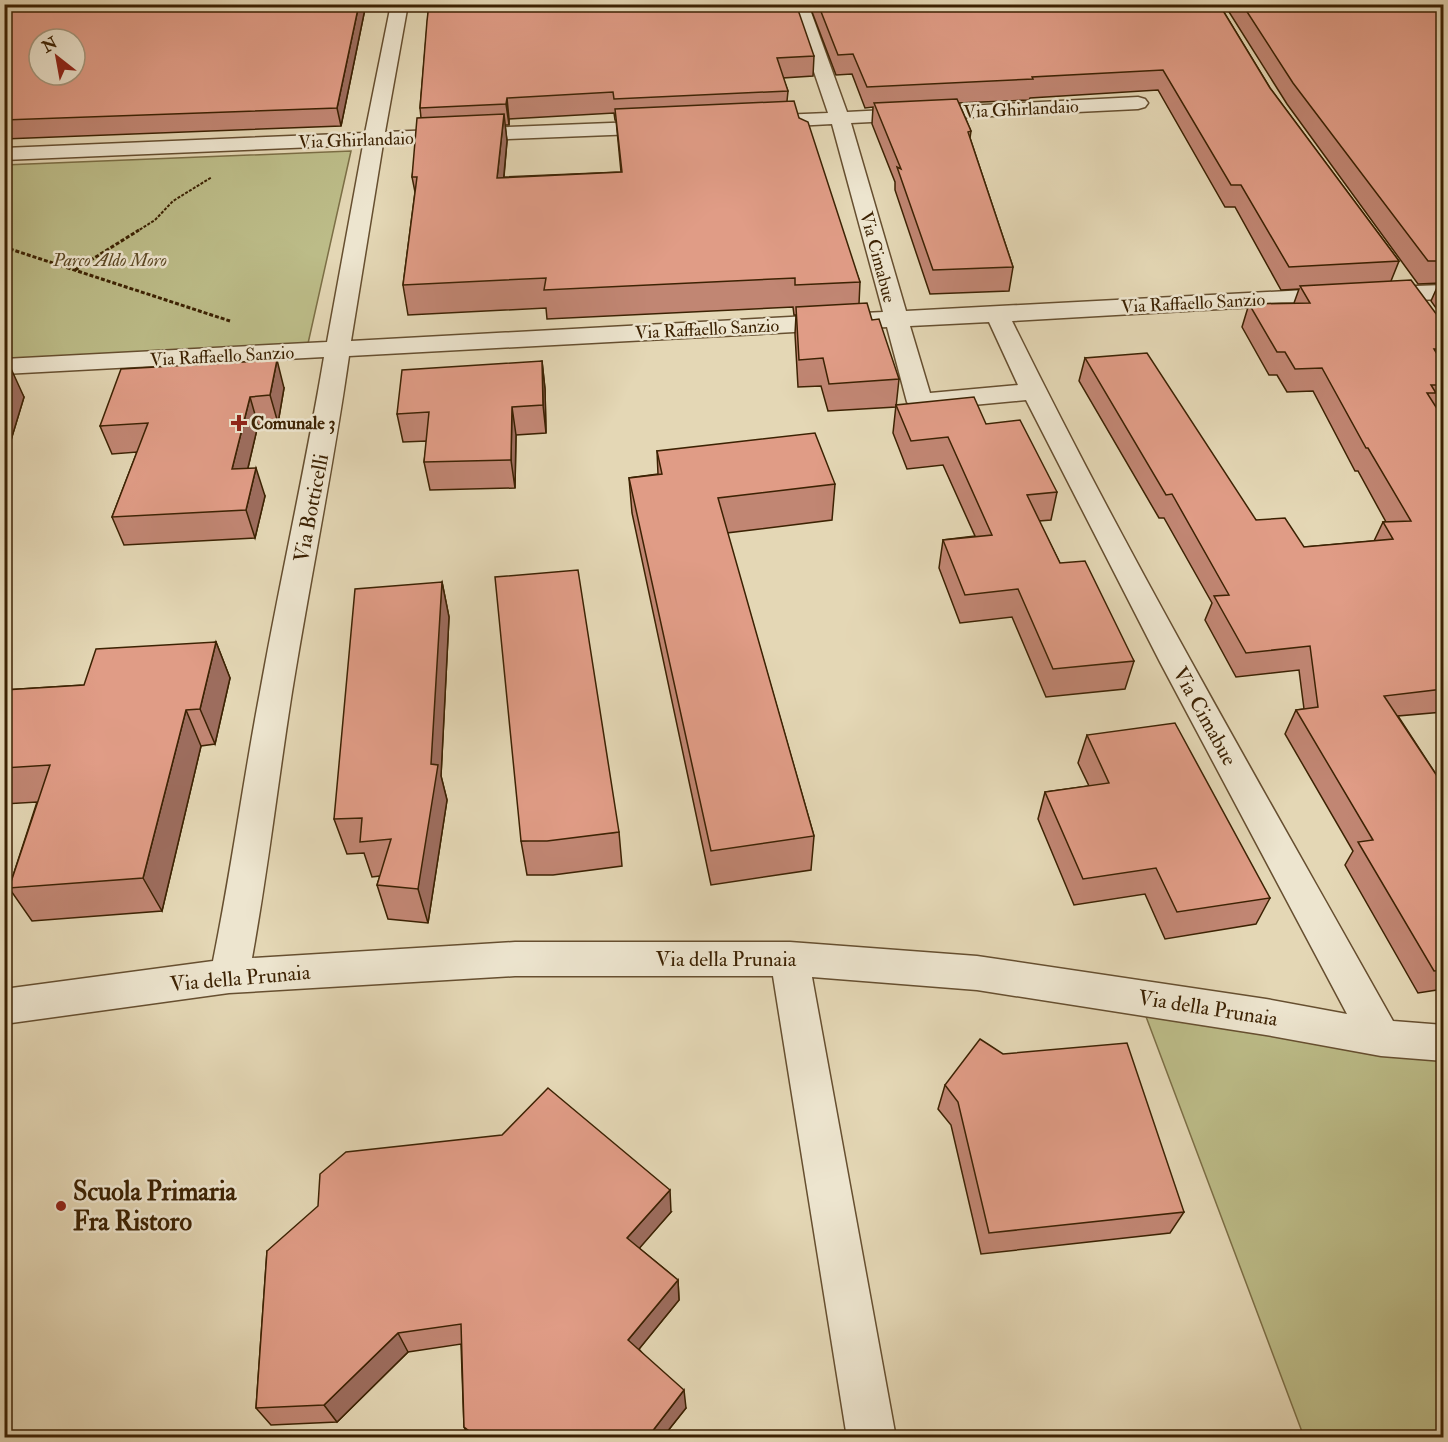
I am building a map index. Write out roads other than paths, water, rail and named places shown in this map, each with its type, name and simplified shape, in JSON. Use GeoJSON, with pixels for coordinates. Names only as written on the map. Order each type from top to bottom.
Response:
{"type":"FeatureCollection","features":[{"type":"Feature","properties":{"kind":"street","name":"Via Botticelli"},"geometry":{"type":"LineString","coordinates":[[229,976],[246,888],[276,692],[319,470],[337,351],[400,4]]}},
{"type":"Feature","properties":{"kind":"street","name":"Via Cimabue"},"geometry":{"type":"LineString","coordinates":[[799,4],[840,119],[920,402],[1034,391]]}},
{"type":"Feature","properties":{"kind":"street","name":"Via Ghirlandaio"},"geometry":{"type":"LineString","coordinates":[[743,123],[1138,103]]}},
{"type":"Feature","properties":{"kind":"street","name":"Via Ghirlandaio"},"geometry":{"type":"LineString","coordinates":[[4,154],[684,126]]}},
{"type":"Feature","properties":{"kind":"street","name":"Via Raffaello Sanzio"},"geometry":{"type":"LineString","coordinates":[[4,367],[337,351],[895,319],[998,316],[1403,283],[1443,292]]}},
{"type":"Feature","properties":{"kind":"street"},"geometry":{"type":"LineString","coordinates":[[1403,283],[1427,316]]}},
{"type":"Feature","properties":{"kind":"street","name":"Via Cimabue"},"geometry":{"type":"LineString","coordinates":[[998,316],[1034,391],[1170,651],[1381,1038]]}},
{"type":"Feature","properties":{"kind":"street","name":"Via della Prunaia"},"geometry":{"type":"LineString","coordinates":[[4,1007],[229,976],[516,959],[790,959],[977,973],[1266,1017],[1381,1038],[1443,1043]]}},
{"type":"Feature","properties":{"kind":"street"},"geometry":{"type":"LineString","coordinates":[[790,959],[872,1437]]}},
{"type":"Feature","properties":{"kind":"place","name":"Comunale 3"},"geometry":{"type":"Point","coordinates":[239,423]}},
{"type":"Feature","properties":{"kind":"place","name":"Scuola Primaria Fra Ristoro"},"geometry":{"type":"Point","coordinates":[61,1206]}},
{"type":"Feature","properties":{"kind":"park label","name":"Parco Aldo Moro"},"geometry":{"type":"Point","coordinates":[110,260]}}]}
